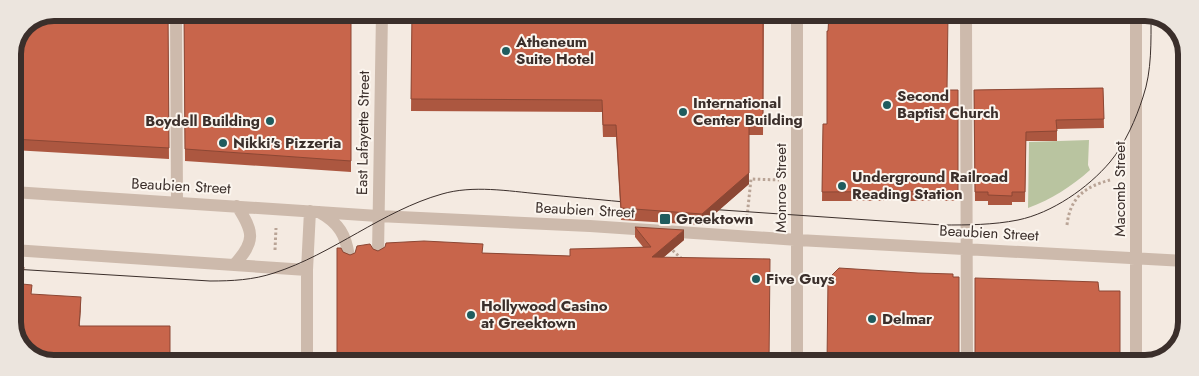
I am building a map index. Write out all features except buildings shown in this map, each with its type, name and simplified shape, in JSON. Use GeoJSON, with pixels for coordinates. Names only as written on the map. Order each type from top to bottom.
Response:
{"type":"FeatureCollection","features":[{"type":"Feature","properties":{"kind":"street"},"geometry":{"type":"LineString","coordinates":[[176,21],[177,202]]}},
{"type":"Feature","properties":{"kind":"street","name":"East Lafayette Street"},"geometry":{"type":"LineString","coordinates":[[378,253],[382,21]]}},
{"type":"Feature","properties":{"kind":"street","name":"Monroe Street"},"geometry":{"type":"LineString","coordinates":[[797,21],[797,355]]}},
{"type":"Feature","properties":{"kind":"street"},"geometry":{"type":"LineString","coordinates":[[966,21],[967,355]]}},
{"type":"Feature","properties":{"kind":"street","name":"Macomb Street"},"geometry":{"type":"LineString","coordinates":[[1136,21],[1136,355]]}},
{"type":"Feature","properties":{"kind":"street","name":"Beaubien Street"},"geometry":{"type":"LineString","coordinates":[[21,192],[378,216],[590,226],[798,240],[1178,261]]}},
{"type":"Feature","properties":{"kind":"street"},"geometry":{"type":"LineString","coordinates":[[234,265],[246,252],[251,237],[247,221],[237,206]]}},
{"type":"Feature","properties":{"kind":"street"},"geometry":{"type":"LineString","coordinates":[[307,355],[307,270],[314,211],[330,218],[339,227],[348,247],[349,257]]}},
{"type":"Feature","properties":{"kind":"street"},"geometry":{"type":"LineString","coordinates":[[21,251],[307,270]]}},
{"type":"Feature","properties":{"kind":"path"},"geometry":{"type":"LineString","coordinates":[[746,221],[752,179],[755,179]]}},
{"type":"Feature","properties":{"kind":"path"},"geometry":{"type":"LineString","coordinates":[[1067,225],[1070,208],[1077,198],[1095,184],[1110,180]]}},
{"type":"Feature","properties":{"kind":"path"},"geometry":{"type":"LineString","coordinates":[[275,253],[276,225]]}},
{"type":"Feature","properties":{"kind":"path"},"geometry":{"type":"LineString","coordinates":[[663,241],[684,261]]}},
{"type":"Feature","properties":{"kind":"green space"},"geometry":{"type":"Polygon","coordinates":[[[1089,140],[1088,165],[1090,170],[1061,192],[1028,208],[1029,142],[1089,140]]]}},
{"type":"Feature","properties":{"kind":"green space"},"geometry":{"type":"Polygon","coordinates":[[[1175,298],[1178,298],[1178,321],[1175,334],[1175,298]]]}},
{"type":"Feature","properties":{"kind":"tram line"},"geometry":{"type":"LineString","coordinates":[[707,209],[942,225],[999,223],[1031,217],[1044,212],[1080,190],[1101,172],[1125,139],[1146,87],[1150,56],[1151,22]]}},
{"type":"Feature","properties":{"kind":"tram line"},"geometry":{"type":"LineString","coordinates":[[21,269],[210,281],[242,280],[274,273],[296,265],[420,201],[454,191],[478,189],[635,203]]}},
{"type":"Feature","properties":{"kind":"place","name":"Atheneum Suite Hotel"},"geometry":{"type":"Point","coordinates":[506,51]}},
{"type":"Feature","properties":{"kind":"place","name":"Second Baptist Church"},"geometry":{"type":"Point","coordinates":[887,105]}},
{"type":"Feature","properties":{"kind":"place","name":"International Center Building"},"geometry":{"type":"Point","coordinates":[683,112]}},
{"type":"Feature","properties":{"kind":"place","name":"Boydell Building"},"geometry":{"type":"Point","coordinates":[270,121]}},
{"type":"Feature","properties":{"kind":"place","name":"Nikki's Pizzeria"},"geometry":{"type":"Point","coordinates":[223,143]}},
{"type":"Feature","properties":{"kind":"place","name":"Underground Railroad Reading Station"},"geometry":{"type":"Point","coordinates":[842,186]}},
{"type":"Feature","properties":{"kind":"place","name":"Greektown"},"geometry":{"type":"Point","coordinates":[665,219]}},
{"type":"Feature","properties":{"kind":"place","name":"Five Guys"},"geometry":{"type":"Point","coordinates":[756,279]}},
{"type":"Feature","properties":{"kind":"place","name":"Hollywood Casino at Greektown"},"geometry":{"type":"Point","coordinates":[471,315]}},
{"type":"Feature","properties":{"kind":"place","name":"Delmar"},"geometry":{"type":"Point","coordinates":[872,319]}}]}
